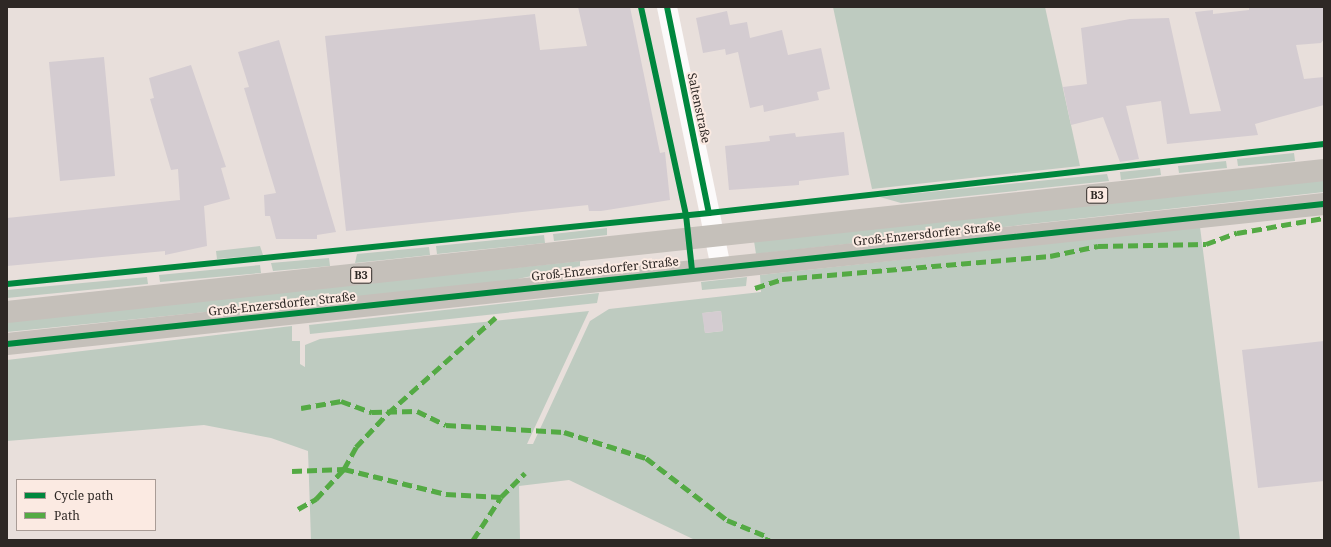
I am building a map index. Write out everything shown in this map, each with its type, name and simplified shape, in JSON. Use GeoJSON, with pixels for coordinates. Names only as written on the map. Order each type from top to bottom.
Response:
{"type":"FeatureCollection","features":[{"type":"Feature","properties":{"kind":"main road","name":"Groß-Enzersdorfer Straße"},"geometry":{"type":"LineString","coordinates":[[7,312],[714,237],[1324,170]]}},
{"type":"Feature","properties":{"kind":"main road","name":"Groß-Enzersdorfer Straße"},"geometry":{"type":"LineString","coordinates":[[7,344],[1324,204]]}},
{"type":"Feature","properties":{"kind":"street","name":"Saltenstraße"},"geometry":{"type":"LineString","coordinates":[[667,7],[721,267]]}},
{"type":"Feature","properties":{"kind":"shaded area"},"geometry":{"type":"Polygon","coordinates":[[[833,7],[1045,7],[1080,166],[872,189],[833,7]]]}},
{"type":"Feature","properties":{"kind":"shaded area"},"geometry":{"type":"Polygon","coordinates":[[[1294,153],[1295,161],[1238,166],[1237,159],[1294,153]]]}},
{"type":"Feature","properties":{"kind":"shaded area"},"geometry":{"type":"Polygon","coordinates":[[[1226,161],[1227,168],[1179,173],[1178,166],[1226,161]]]}},
{"type":"Feature","properties":{"kind":"shaded area"},"geometry":{"type":"Polygon","coordinates":[[[1160,168],[1161,175],[1121,180],[1120,172],[1160,168]]]}},
{"type":"Feature","properties":{"kind":"shaded area"},"geometry":{"type":"Polygon","coordinates":[[[1107,174],[1109,181],[901,203],[880,197],[1107,174]]]}},
{"type":"Feature","properties":{"kind":"shaded area"},"geometry":{"type":"Polygon","coordinates":[[[1324,179],[1324,192],[756,254],[754,241],[1324,179]]]}},
{"type":"Feature","properties":{"kind":"shaded area"},"geometry":{"type":"Polygon","coordinates":[[[1200,227],[1240,540],[695,540],[569,480],[519,486],[520,540],[311,540],[308,451],[271,438],[204,425],[7,441],[7,360],[292,326],[292,341],[300,341],[300,364],[305,367],[305,345],[320,339],[589,311],[527,444],[533,444],[590,321],[609,309],[761,292],[760,275],[1200,227]],[[721,311],[703,313],[705,333],[723,331],[721,311]]]}},
{"type":"Feature","properties":{"kind":"shaded area"},"geometry":{"type":"Polygon","coordinates":[[[607,228],[607,235],[554,241],[553,234],[607,228]]]}},
{"type":"Feature","properties":{"kind":"shaded area"},"geometry":{"type":"Polygon","coordinates":[[[544,235],[545,243],[437,254],[436,246],[544,235]]]}},
{"type":"Feature","properties":{"kind":"shaded area"},"geometry":{"type":"Polygon","coordinates":[[[260,246],[263,255],[217,259],[216,251],[260,246]]]}},
{"type":"Feature","properties":{"kind":"shaded area"},"geometry":{"type":"Polygon","coordinates":[[[429,247],[430,255],[355,263],[357,254],[429,247]]]}},
{"type":"Feature","properties":{"kind":"shaded area"},"geometry":{"type":"Polygon","coordinates":[[[329,258],[330,266],[273,271],[271,263],[329,258]]]}},
{"type":"Feature","properties":{"kind":"shaded area"},"geometry":{"type":"Polygon","coordinates":[[[580,261],[580,266],[503,282],[7,332],[7,320],[580,261]]]}},
{"type":"Feature","properties":{"kind":"shaded area"},"geometry":{"type":"Polygon","coordinates":[[[260,265],[261,273],[160,282],[159,275],[260,265]]]}},
{"type":"Feature","properties":{"kind":"shaded area"},"geometry":{"type":"Polygon","coordinates":[[[147,277],[148,284],[7,298],[7,290],[147,277]]]}},
{"type":"Feature","properties":{"kind":"shaded area"},"geometry":{"type":"Polygon","coordinates":[[[747,277],[746,286],[702,290],[701,282],[747,277]]]}},
{"type":"Feature","properties":{"kind":"shaded area"},"geometry":{"type":"Polygon","coordinates":[[[599,293],[597,303],[310,334],[309,325],[599,293]]]}},
{"type":"Feature","properties":{"kind":"building"},"geometry":{"type":"Polygon","coordinates":[[[578,7],[630,7],[660,153],[665,152],[670,200],[601,211],[589,211],[588,205],[346,231],[325,36],[535,14],[540,50],[587,46],[578,7]]]}},
{"type":"Feature","properties":{"kind":"building"},"geometry":{"type":"Polygon","coordinates":[[[1249,7],[1324,7],[1324,39],[1321,43],[1296,45],[1304,79],[1324,77],[1324,105],[1255,124],[1258,135],[1167,144],[1161,101],[1126,106],[1139,159],[1120,162],[1103,117],[1071,125],[1063,87],[1087,84],[1081,28],[1130,19],[1169,18],[1190,114],[1221,111],[1195,12],[1213,10],[1213,14],[1249,10],[1249,7]]]}},
{"type":"Feature","properties":{"kind":"building"},"geometry":{"type":"Polygon","coordinates":[[[727,11],[730,25],[747,22],[750,38],[782,30],[788,55],[821,48],[830,89],[817,92],[819,100],[764,112],[763,105],[750,108],[738,52],[726,55],[725,49],[703,53],[696,18],[727,11]]]}},
{"type":"Feature","properties":{"kind":"building"},"geometry":{"type":"Polygon","coordinates":[[[279,40],[336,232],[317,235],[317,239],[276,239],[270,216],[265,216],[264,195],[276,193],[244,88],[249,87],[238,52],[279,40]]]}},
{"type":"Feature","properties":{"kind":"building"},"geometry":{"type":"Polygon","coordinates":[[[104,57],[115,176],[60,181],[49,62],[104,57]]]}},
{"type":"Feature","properties":{"kind":"building"},"geometry":{"type":"Polygon","coordinates":[[[191,65],[226,167],[221,168],[230,199],[204,206],[207,246],[165,255],[165,251],[7,266],[7,218],[180,200],[178,169],[171,170],[150,99],[154,98],[149,78],[191,65]]]}},
{"type":"Feature","properties":{"kind":"building"},"geometry":{"type":"Polygon","coordinates":[[[844,132],[849,175],[799,181],[799,185],[729,190],[725,146],[770,141],[769,136],[795,133],[796,137],[844,132]]]}},
{"type":"Feature","properties":{"kind":"building"},"geometry":{"type":"Polygon","coordinates":[[[721,311],[723,331],[705,333],[702,313],[721,311]]]}},
{"type":"Feature","properties":{"kind":"building"},"geometry":{"type":"Polygon","coordinates":[[[1324,341],[1324,481],[1258,488],[1242,350],[1324,341]]]}},
{"type":"Feature","properties":{"kind":"marked path"},"geometry":{"type":"LineString","coordinates":[[755,288],[782,279],[1050,256],[1098,246],[1206,244],[1237,233],[1324,218]]}},
{"type":"Feature","properties":{"kind":"marked path"},"geometry":{"type":"LineString","coordinates":[[298,509],[316,499],[344,469],[356,447],[388,413],[496,317]]}},
{"type":"Feature","properties":{"kind":"marked path"},"geometry":{"type":"LineString","coordinates":[[301,408],[341,401],[372,412],[417,411],[446,425],[564,432],[646,458],[727,520],[768,537],[767,540]]}},
{"type":"Feature","properties":{"kind":"marked path"},"geometry":{"type":"LineString","coordinates":[[292,471],[344,469],[446,494],[501,497]]}},
{"type":"Feature","properties":{"kind":"marked path"},"geometry":{"type":"LineString","coordinates":[[473,540],[501,497],[525,473]]}},
{"type":"Feature","properties":{"kind":"cycle path"},"geometry":{"type":"LineString","coordinates":[[641,7],[686,215],[692,270]]}},
{"type":"Feature","properties":{"kind":"cycle path"},"geometry":{"type":"LineString","coordinates":[[667,7],[709,213]]}},
{"type":"Feature","properties":{"kind":"cycle path"},"geometry":{"type":"LineString","coordinates":[[7,284],[709,213],[1324,144]]}},
{"type":"Feature","properties":{"kind":"cycle path"},"geometry":{"type":"LineString","coordinates":[[7,344],[1324,204]]}}]}
